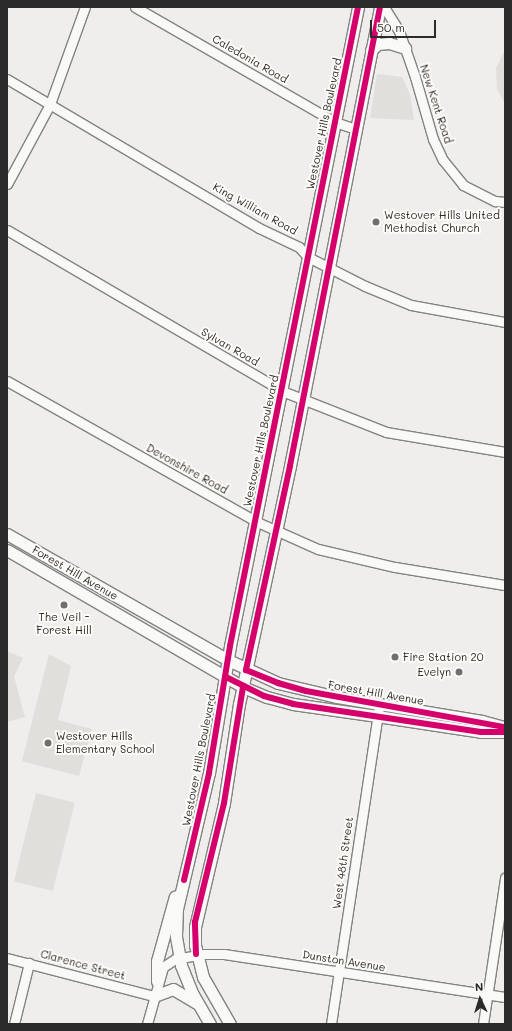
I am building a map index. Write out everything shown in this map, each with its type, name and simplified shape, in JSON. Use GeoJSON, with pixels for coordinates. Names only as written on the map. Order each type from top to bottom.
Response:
{"type":"FeatureCollection","features":[{"type":"Feature","properties":{"kind":"main road","name":"Westover Hills Boulevard"},"geometry":{"type":"LineString","coordinates":[[210,1024],[197,1004],[186,982],[179,957],[176,922],[184,880],[208,778],[228,660],[255,521],[358,7]]}},
{"type":"Feature","properties":{"kind":"main road"},"geometry":{"type":"LineString","coordinates":[[230,1024],[208,988],[196,954],[195,922],[224,803],[231,747],[246,670],[329,268],[380,7]]}},
{"type":"Feature","properties":{"kind":"main road"},"geometry":{"type":"LineString","coordinates":[[371,50],[378,44],[389,43],[405,48]]}},
{"type":"Feature","properties":{"kind":"main road","name":"Forest Hill Avenue"},"geometry":{"type":"LineString","coordinates":[[7,534],[246,670],[291,687],[379,705],[482,721],[505,727]]}},
{"type":"Feature","properties":{"kind":"main road","name":"Forest Hill Avenue"},"geometry":{"type":"LineString","coordinates":[[7,550],[243,687],[278,700],[481,732],[505,732]]}},
{"type":"Feature","properties":{"kind":"main road"},"geometry":{"type":"LineString","coordinates":[[157,981],[157,961],[169,911],[184,880]]}},
{"type":"Feature","properties":{"kind":"main road"},"geometry":{"type":"LineString","coordinates":[[154,996],[173,989],[197,1004]]}},
{"type":"Feature","properties":{"kind":"street"},"geometry":{"type":"LineString","coordinates":[[7,184],[50,104],[85,7]]}},
{"type":"Feature","properties":{"kind":"street","name":"Caledonia Road"},"geometry":{"type":"LineString","coordinates":[[136,7],[335,122],[355,129]]}},
{"type":"Feature","properties":{"kind":"street","name":"New Kent Road"},"geometry":{"type":"LineString","coordinates":[[384,7],[399,31],[433,139],[443,160],[463,184],[495,200],[505,202]]}},
{"type":"Feature","properties":{"kind":"street","name":"King William Road"},"geometry":{"type":"LineString","coordinates":[[7,79],[259,228],[299,247],[308,257],[365,286],[411,305],[505,322]]}},
{"type":"Feature","properties":{"kind":"street","name":"Sylvan Road"},"geometry":{"type":"LineString","coordinates":[[7,230],[282,391],[302,400],[386,432],[505,452]]}},
{"type":"Feature","properties":{"kind":"street","name":"Devonshire Road"},"geometry":{"type":"LineString","coordinates":[[7,381],[255,521],[318,549],[395,567],[505,585]]}},
{"type":"Feature","properties":{"kind":"street","name":"West 48th Street"},"geometry":{"type":"LineString","coordinates":[[331,1024],[379,705]]}},
{"type":"Feature","properties":{"kind":"street"},"geometry":{"type":"LineString","coordinates":[[484,1024],[487,994],[505,878]]}},
{"type":"Feature","properties":{"kind":"street","name":"Dunston Avenue"},"geometry":{"type":"LineString","coordinates":[[179,957],[196,954],[224,954],[505,997]]}},
{"type":"Feature","properties":{"kind":"street"},"geometry":{"type":"LineString","coordinates":[[147,1024],[157,981],[166,964],[179,957]]}},
{"type":"Feature","properties":{"kind":"street","name":"Clarence Street"},"geometry":{"type":"LineString","coordinates":[[7,958],[154,996]]}},
{"type":"Feature","properties":{"kind":"street"},"geometry":{"type":"LineString","coordinates":[[14,1024],[29,964]]}},
{"type":"Feature","properties":{"kind":"shaded area"},"geometry":{"type":"Polygon","coordinates":[[[505,50],[505,104],[497,89],[496,68],[505,50]]]}},
{"type":"Feature","properties":{"kind":"shaded area"},"geometry":{"type":"Polygon","coordinates":[[[377,74],[402,77],[410,94],[414,120],[370,118],[377,74]]]}},
{"type":"Feature","properties":{"kind":"shaded area"},"geometry":{"type":"Polygon","coordinates":[[[7,651],[23,658],[14,676],[25,717],[7,722],[7,651]]]}},
{"type":"Feature","properties":{"kind":"shaded area"},"geometry":{"type":"Polygon","coordinates":[[[49,654],[71,666],[58,720],[92,729],[79,776],[22,761],[49,654]]]}},
{"type":"Feature","properties":{"kind":"shaded area"},"geometry":{"type":"Polygon","coordinates":[[[36,793],[75,803],[53,891],[14,881],[36,793]]]}},
{"type":"Feature","properties":{"kind":"cycle path"},"geometry":{"type":"LineString","coordinates":[[184,880],[209,773],[230,646],[358,7]]}},
{"type":"Feature","properties":{"kind":"cycle path"},"geometry":{"type":"LineString","coordinates":[[380,7],[290,466],[246,670],[278,683],[306,691],[505,727]]}},
{"type":"Feature","properties":{"kind":"cycle path"},"geometry":{"type":"LineString","coordinates":[[226,677],[264,696],[293,704],[481,732],[505,732]]}},
{"type":"Feature","properties":{"kind":"cycle path"},"geometry":{"type":"LineString","coordinates":[[196,954],[195,922],[224,803],[243,687]]}},
{"type":"Feature","properties":{"kind":"place","name":"Westover Hills United Methodist Church"},"geometry":{"type":"Point","coordinates":[376,222]}},
{"type":"Feature","properties":{"kind":"place","name":"The Veil - Forest Hill"},"geometry":{"type":"Point","coordinates":[64,605]}},
{"type":"Feature","properties":{"kind":"place","name":"Fire Station 20"},"geometry":{"type":"Point","coordinates":[395,657]}},
{"type":"Feature","properties":{"kind":"place","name":"Evelyn"},"geometry":{"type":"Point","coordinates":[459,672]}},
{"type":"Feature","properties":{"kind":"place","name":"Westover Hills Elementary School"},"geometry":{"type":"Point","coordinates":[48,743]}}]}
